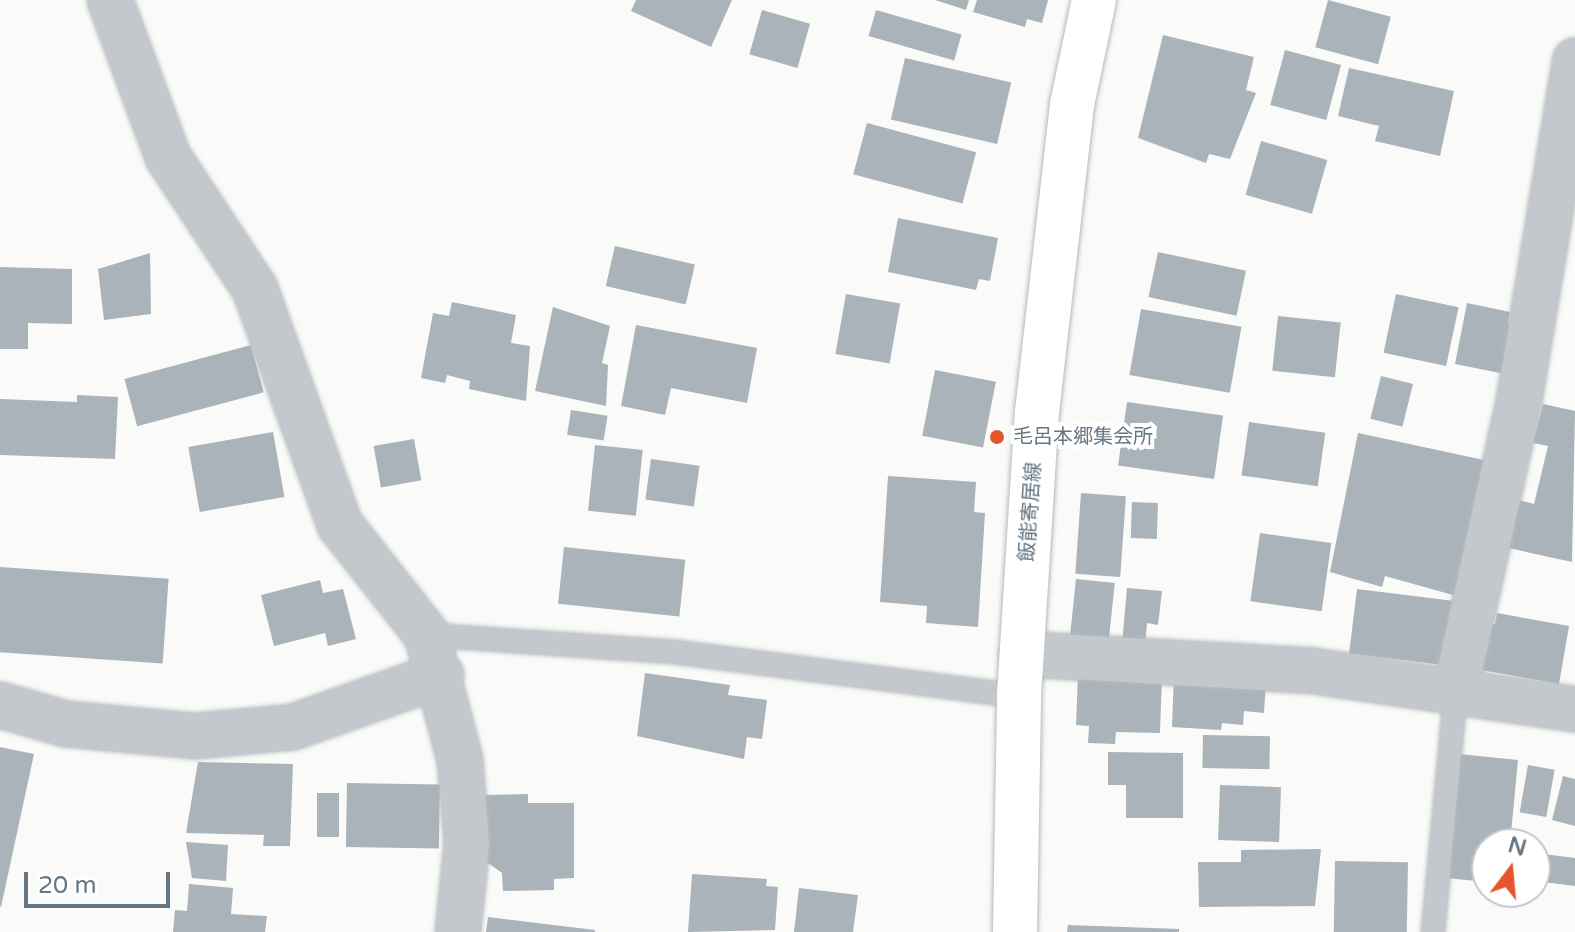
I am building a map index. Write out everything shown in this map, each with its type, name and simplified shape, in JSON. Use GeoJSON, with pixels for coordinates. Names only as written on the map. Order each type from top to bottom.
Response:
{"type":"FeatureCollection","features":[{"type":"Feature","properties":{"kind":"main road","name":"飯能寄居線"},"geometry":{"type":"LineString","coordinates":[[1015,932],[1020,675],[1037,412],[1072,105],[1094,0]]}},
{"type":"Feature","properties":{"kind":"street"},"geometry":{"type":"LineString","coordinates":[[110,0],[168,157],[255,289],[340,525],[434,655],[460,760],[467,843],[458,932]]}},
{"type":"Feature","properties":{"kind":"street"},"geometry":{"type":"LineString","coordinates":[[1456,688],[1519,401],[1575,61]]}},
{"type":"Feature","properties":{"kind":"street"},"geometry":{"type":"LineString","coordinates":[[0,705],[66,724],[196,736],[293,727],[434,655]]}},
{"type":"Feature","properties":{"kind":"street"},"geometry":{"type":"LineString","coordinates":[[1020,675],[1313,671],[1456,688],[1575,709]]}},
{"type":"Feature","properties":{"kind":"lane"},"geometry":{"type":"LineString","coordinates":[[434,655],[675,652],[1020,675]]}},
{"type":"Feature","properties":{"kind":"lane"},"geometry":{"type":"LineString","coordinates":[[1433,932],[1456,688]]}},
{"type":"Feature","properties":{"kind":"building"},"geometry":{"type":"Polygon","coordinates":[[[636,0],[732,0],[711,47],[631,11],[636,0]]]}},
{"type":"Feature","properties":{"kind":"building"},"geometry":{"type":"Polygon","coordinates":[[[935,0],[969,0],[966,10],[935,0]]]}},
{"type":"Feature","properties":{"kind":"building"},"geometry":{"type":"Polygon","coordinates":[[[977,0],[1048,0],[1042,23],[1027,19],[1025,27],[973,12],[977,0]]]}},
{"type":"Feature","properties":{"kind":"building"},"geometry":{"type":"Polygon","coordinates":[[[1328,0],[1391,17],[1378,64],[1315,47],[1328,0]]]}},
{"type":"Feature","properties":{"kind":"building"},"geometry":{"type":"Polygon","coordinates":[[[762,10],[810,24],[797,68],[749,54],[762,10]]]}},
{"type":"Feature","properties":{"kind":"building"},"geometry":{"type":"Polygon","coordinates":[[[876,10],[962,35],[954,60],[869,36],[876,10]]]}},
{"type":"Feature","properties":{"kind":"building"},"geometry":{"type":"Polygon","coordinates":[[[1163,35],[1254,57],[1246,90],[1256,93],[1230,159],[1209,154],[1206,163],[1138,138],[1163,35]]]}},
{"type":"Feature","properties":{"kind":"building"},"geometry":{"type":"Polygon","coordinates":[[[1285,50],[1341,65],[1326,120],[1270,105],[1285,50]]]}},
{"type":"Feature","properties":{"kind":"building"},"geometry":{"type":"Polygon","coordinates":[[[905,58],[1011,83],[997,144],[891,119],[905,58]]]}},
{"type":"Feature","properties":{"kind":"building"},"geometry":{"type":"Polygon","coordinates":[[[1349,68],[1454,91],[1440,156],[1375,141],[1379,126],[1338,116],[1349,68]]]}},
{"type":"Feature","properties":{"kind":"building"},"geometry":{"type":"Polygon","coordinates":[[[867,123],[976,152],[962,203],[853,174],[867,123]]]}},
{"type":"Feature","properties":{"kind":"building"},"geometry":{"type":"Polygon","coordinates":[[[1261,141],[1327,160],[1312,214],[1246,195],[1261,141]]]}},
{"type":"Feature","properties":{"kind":"building"},"geometry":{"type":"Polygon","coordinates":[[[898,218],[998,238],[990,281],[979,279],[976,290],[888,272],[898,218]]]}},
{"type":"Feature","properties":{"kind":"building"},"geometry":{"type":"Polygon","coordinates":[[[615,246],[695,264],[686,304],[606,286],[615,246]]]}},
{"type":"Feature","properties":{"kind":"building"},"geometry":{"type":"Polygon","coordinates":[[[1158,252],[1246,271],[1236,316],[1148,297],[1158,252]]]}},
{"type":"Feature","properties":{"kind":"building"},"geometry":{"type":"Polygon","coordinates":[[[150,253],[151,314],[104,320],[98,269],[150,253]]]}},
{"type":"Feature","properties":{"kind":"building"},"geometry":{"type":"Polygon","coordinates":[[[0,267],[72,269],[72,324],[28,323],[28,349],[0,349],[0,267]]]}},
{"type":"Feature","properties":{"kind":"building"},"geometry":{"type":"Polygon","coordinates":[[[846,294],[900,304],[890,364],[835,354],[846,294]]]}},
{"type":"Feature","properties":{"kind":"building"},"geometry":{"type":"Polygon","coordinates":[[[1396,294],[1459,307],[1446,366],[1384,353],[1396,294]]]}},
{"type":"Feature","properties":{"kind":"building"},"geometry":{"type":"Polygon","coordinates":[[[452,302],[516,315],[511,343],[530,346],[526,401],[469,389],[470,381],[447,375],[445,383],[421,378],[433,313],[449,316],[452,302]]]}},
{"type":"Feature","properties":{"kind":"building"},"geometry":{"type":"Polygon","coordinates":[[[1467,303],[1510,312],[1508,323],[1516,324],[1505,374],[1455,364],[1467,303]]]}},
{"type":"Feature","properties":{"kind":"building"},"geometry":{"type":"Polygon","coordinates":[[[553,307],[610,326],[602,363],[608,365],[606,406],[535,391],[553,307]]]}},
{"type":"Feature","properties":{"kind":"building"},"geometry":{"type":"Polygon","coordinates":[[[1141,309],[1241,327],[1230,393],[1129,375],[1141,309]]]}},
{"type":"Feature","properties":{"kind":"building"},"geometry":{"type":"Polygon","coordinates":[[[1278,316],[1341,323],[1335,377],[1272,371],[1278,316]]]}},
{"type":"Feature","properties":{"kind":"building"},"geometry":{"type":"Polygon","coordinates":[[[636,325],[757,348],[747,403],[671,388],[665,415],[621,406],[636,325]]]}},
{"type":"Feature","properties":{"kind":"building"},"geometry":{"type":"Polygon","coordinates":[[[251,345],[264,392],[137,426],[124,379],[251,345]]]}},
{"type":"Feature","properties":{"kind":"building"},"geometry":{"type":"Polygon","coordinates":[[[935,370],[996,382],[983,448],[922,436],[935,370]]]}},
{"type":"Feature","properties":{"kind":"building"},"geometry":{"type":"Polygon","coordinates":[[[1381,376],[1413,384],[1402,427],[1370,419],[1381,376]]]}},
{"type":"Feature","properties":{"kind":"building"},"geometry":{"type":"Polygon","coordinates":[[[77,395],[118,397],[115,459],[0,455],[0,399],[77,402],[77,395]]]}},
{"type":"Feature","properties":{"kind":"building"},"geometry":{"type":"Polygon","coordinates":[[[1127,402],[1223,415],[1214,479],[1118,465],[1127,402]]]}},
{"type":"Feature","properties":{"kind":"building"},"geometry":{"type":"Polygon","coordinates":[[[1543,404],[1575,411],[1572,562],[1504,547],[1515,499],[1534,504],[1548,446],[1533,443],[1543,404]]]}},
{"type":"Feature","properties":{"kind":"building"},"geometry":{"type":"Polygon","coordinates":[[[571,410],[608,416],[604,440],[567,435],[571,410]]]}},
{"type":"Feature","properties":{"kind":"building"},"geometry":{"type":"Polygon","coordinates":[[[1249,422],[1325,433],[1318,486],[1241,475],[1249,422]]]}},
{"type":"Feature","properties":{"kind":"building"},"geometry":{"type":"Polygon","coordinates":[[[273,432],[284,497],[200,512],[188,447],[273,432]]]}},
{"type":"Feature","properties":{"kind":"building"},"geometry":{"type":"Polygon","coordinates":[[[1358,433],[1498,463],[1460,597],[1385,576],[1382,587],[1330,572],[1358,433]]]}},
{"type":"Feature","properties":{"kind":"building"},"geometry":{"type":"Polygon","coordinates":[[[414,439],[421,480],[381,487],[374,446],[414,439]]]}},
{"type":"Feature","properties":{"kind":"building"},"geometry":{"type":"Polygon","coordinates":[[[595,445],[643,450],[636,516],[588,511],[595,445]]]}},
{"type":"Feature","properties":{"kind":"building"},"geometry":{"type":"Polygon","coordinates":[[[651,459],[700,466],[694,506],[645,500],[651,459]]]}},
{"type":"Feature","properties":{"kind":"building"},"geometry":{"type":"Polygon","coordinates":[[[888,476],[976,482],[974,512],[985,513],[978,627],[926,623],[927,606],[880,602],[888,476]]]}},
{"type":"Feature","properties":{"kind":"building"},"geometry":{"type":"Polygon","coordinates":[[[1081,493],[1126,496],[1120,577],[1075,574],[1081,493]]]}},
{"type":"Feature","properties":{"kind":"building"},"geometry":{"type":"Polygon","coordinates":[[[1132,502],[1158,503],[1157,539],[1131,538],[1132,502]]]}},
{"type":"Feature","properties":{"kind":"building"},"geometry":{"type":"Polygon","coordinates":[[[1260,533],[1331,543],[1322,611],[1250,601],[1260,533]]]}},
{"type":"Feature","properties":{"kind":"building"},"geometry":{"type":"Polygon","coordinates":[[[564,547],[685,560],[679,616],[558,604],[564,547]]]}},
{"type":"Feature","properties":{"kind":"building"},"geometry":{"type":"Polygon","coordinates":[[[0,567],[169,579],[163,664],[0,652],[0,567]]]}},
{"type":"Feature","properties":{"kind":"building"},"geometry":{"type":"Polygon","coordinates":[[[1076,579],[1115,583],[1109,641],[1070,637],[1076,579]]]}},
{"type":"Feature","properties":{"kind":"building"},"geometry":{"type":"Polygon","coordinates":[[[320,580],[323,593],[343,589],[356,639],[328,646],[325,633],[274,646],[261,595],[320,580]]]}},
{"type":"Feature","properties":{"kind":"building"},"geometry":{"type":"Polygon","coordinates":[[[1127,588],[1162,591],[1158,625],[1147,623],[1145,646],[1122,644],[1127,588]]]}},
{"type":"Feature","properties":{"kind":"building"},"geometry":{"type":"Polygon","coordinates":[[[1357,589],[1452,601],[1444,665],[1349,654],[1357,589]]]}},
{"type":"Feature","properties":{"kind":"building"},"geometry":{"type":"Polygon","coordinates":[[[1497,613],[1569,626],[1559,684],[1475,669],[1483,622],[1495,624],[1497,613]]]}},
{"type":"Feature","properties":{"kind":"building"},"geometry":{"type":"Polygon","coordinates":[[[645,673],[730,685],[728,695],[767,700],[762,739],[747,737],[744,759],[637,736],[645,673]]]}},
{"type":"Feature","properties":{"kind":"building"},"geometry":{"type":"Polygon","coordinates":[[[1078,673],[1162,676],[1160,733],[1116,732],[1115,744],[1088,743],[1089,726],[1076,725],[1078,673]]]}},
{"type":"Feature","properties":{"kind":"building"},"geometry":{"type":"Polygon","coordinates":[[[1174,675],[1266,680],[1264,713],[1244,711],[1243,725],[1222,723],[1221,730],[1172,727],[1174,675]]]}},
{"type":"Feature","properties":{"kind":"building"},"geometry":{"type":"Polygon","coordinates":[[[1203,735],[1270,736],[1269,769],[1202,768],[1203,735]]]}},
{"type":"Feature","properties":{"kind":"building"},"geometry":{"type":"Polygon","coordinates":[[[0,747],[34,754],[1,907],[0,906],[0,747]]]}},
{"type":"Feature","properties":{"kind":"building"},"geometry":{"type":"Polygon","coordinates":[[[1108,752],[1183,753],[1183,818],[1126,818],[1126,785],[1108,785],[1108,752]]]}},
{"type":"Feature","properties":{"kind":"building"},"geometry":{"type":"Polygon","coordinates":[[[1459,754],[1518,760],[1512,828],[1471,828],[1471,880],[1446,878],[1459,754]]]}},
{"type":"Feature","properties":{"kind":"building"},"geometry":{"type":"Polygon","coordinates":[[[198,762],[293,764],[290,846],[263,846],[264,835],[186,833],[198,762]]]}},
{"type":"Feature","properties":{"kind":"building"},"geometry":{"type":"Polygon","coordinates":[[[1528,765],[1555,770],[1546,817],[1520,812],[1528,765]]]}},
{"type":"Feature","properties":{"kind":"building"},"geometry":{"type":"Polygon","coordinates":[[[1563,776],[1575,779],[1575,826],[1552,820],[1563,776]]]}},
{"type":"Feature","properties":{"kind":"building"},"geometry":{"type":"Polygon","coordinates":[[[347,783],[440,785],[439,849],[346,847],[347,783]]]}},
{"type":"Feature","properties":{"kind":"building"},"geometry":{"type":"Polygon","coordinates":[[[1220,785],[1281,787],[1279,842],[1218,840],[1220,785]]]}},
{"type":"Feature","properties":{"kind":"building"},"geometry":{"type":"Polygon","coordinates":[[[317,793],[339,793],[339,837],[317,837],[317,793]]]}},
{"type":"Feature","properties":{"kind":"building"},"geometry":{"type":"Polygon","coordinates":[[[528,794],[528,803],[574,803],[574,878],[554,879],[554,890],[503,891],[502,873],[484,860],[483,795],[528,794]]]}},
{"type":"Feature","properties":{"kind":"building"},"geometry":{"type":"Polygon","coordinates":[[[186,842],[228,845],[226,881],[192,878],[186,842]]]}},
{"type":"Feature","properties":{"kind":"building"},"geometry":{"type":"Polygon","coordinates":[[[1321,849],[1315,906],[1199,907],[1198,862],[1241,862],[1241,850],[1321,849]]]}},
{"type":"Feature","properties":{"kind":"building"},"geometry":{"type":"Polygon","coordinates":[[[1551,855],[1575,858],[1575,886],[1551,883],[1551,855]]]}},
{"type":"Feature","properties":{"kind":"building"},"geometry":{"type":"Polygon","coordinates":[[[1335,861],[1408,862],[1407,932],[1334,932],[1335,861]]]}},
{"type":"Feature","properties":{"kind":"building"},"geometry":{"type":"Polygon","coordinates":[[[692,874],[767,879],[766,886],[778,887],[775,930],[688,932],[692,874]]]}},
{"type":"Feature","properties":{"kind":"building"},"geometry":{"type":"Polygon","coordinates":[[[189,884],[233,888],[231,914],[267,916],[265,932],[173,932],[175,910],[187,911],[189,884]]]}},
{"type":"Feature","properties":{"kind":"building"},"geometry":{"type":"Polygon","coordinates":[[[799,888],[858,895],[853,932],[794,932],[799,888]]]}},
{"type":"Feature","properties":{"kind":"building"},"geometry":{"type":"Polygon","coordinates":[[[488,917],[595,930],[595,932],[486,932],[488,917]]]}},
{"type":"Feature","properties":{"kind":"building"},"geometry":{"type":"Polygon","coordinates":[[[1068,925],[1179,929],[1179,932],[1067,932],[1068,925]]]}},
{"type":"Feature","properties":{"kind":"place","name":"毛呂本郷集会所"},"geometry":{"type":"Point","coordinates":[997,437]}}]}
